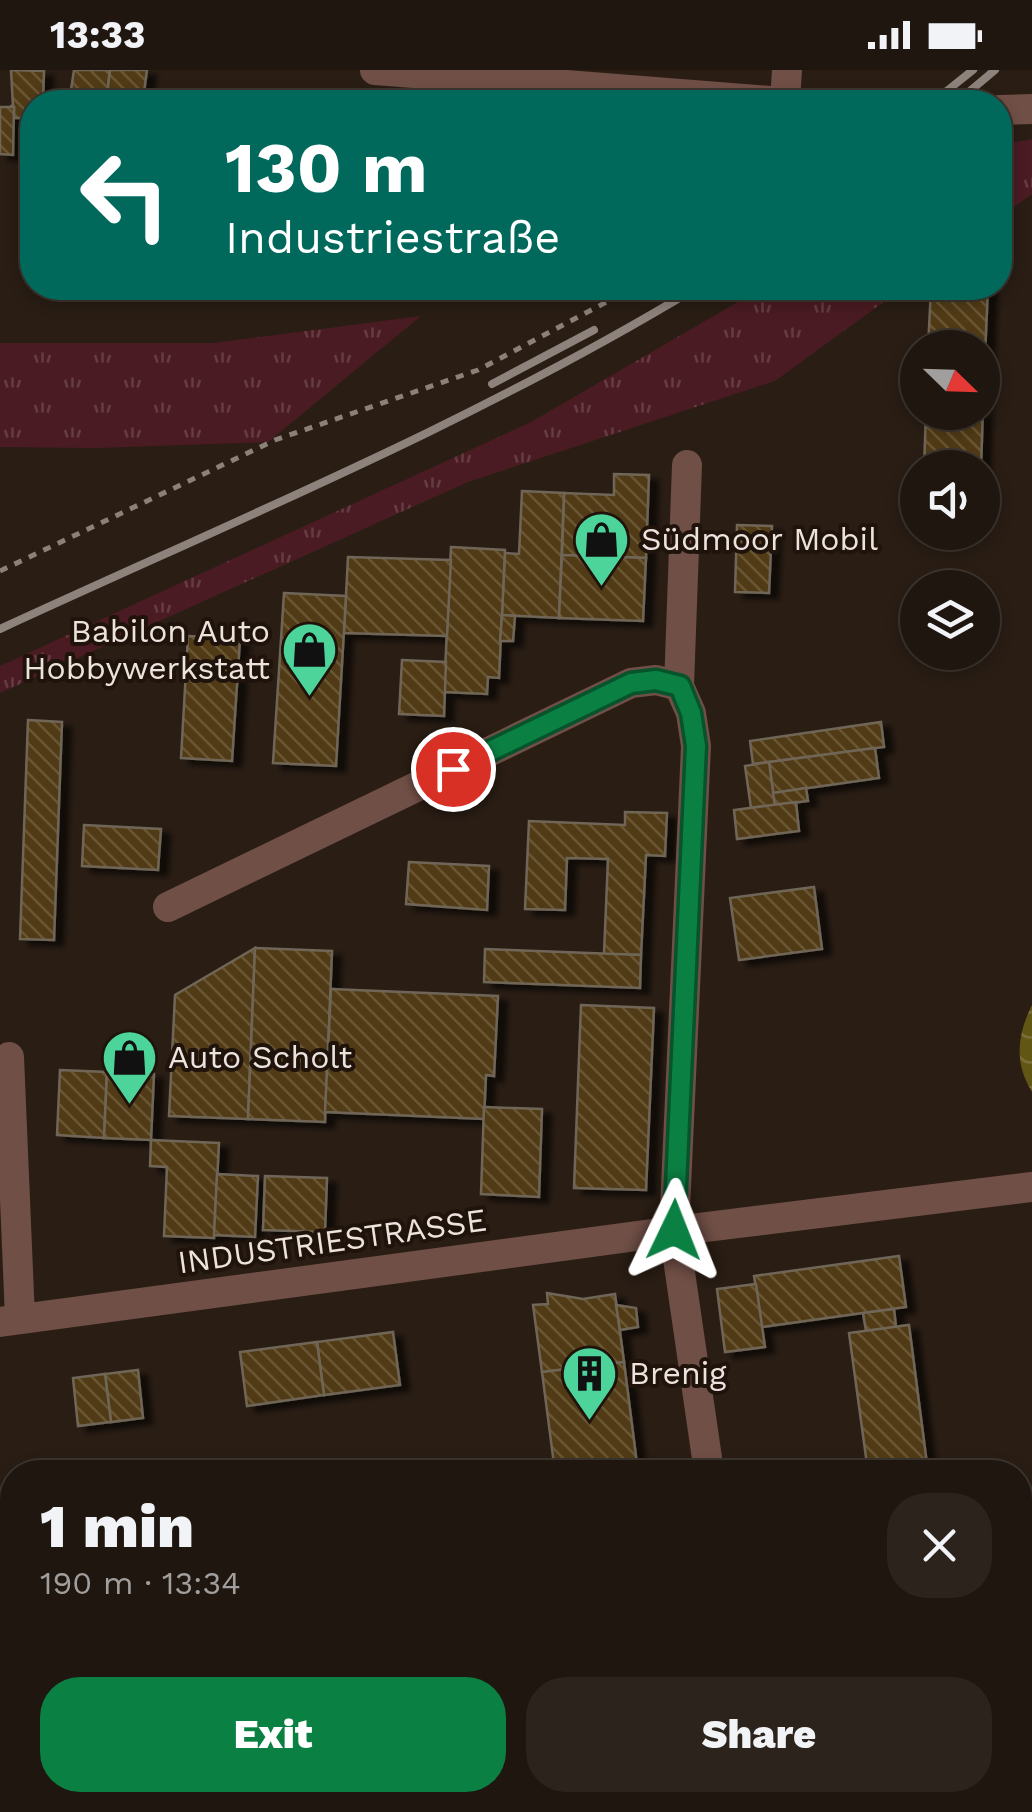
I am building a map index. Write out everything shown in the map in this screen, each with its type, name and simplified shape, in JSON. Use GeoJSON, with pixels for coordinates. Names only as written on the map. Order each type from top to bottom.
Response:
{"type":"FeatureCollection","features":[{"type":"Feature","properties":{"kind":"street"},"geometry":{"type":"LineString","coordinates":[[376,70],[631,90]]}},
{"type":"Feature","properties":{"kind":"street"},"geometry":{"type":"LineString","coordinates":[[687,464],[680,686],[691,713],[696,746],[674,1230],[707,1460]]}},
{"type":"Feature","properties":{"kind":"street"},"geometry":{"type":"LineString","coordinates":[[168,907],[631,683],[656,680],[680,686]]}},
{"type":"Feature","properties":{"kind":"street"},"geometry":{"type":"LineString","coordinates":[[9,1057],[10,1320]]}},
{"type":"Feature","properties":{"kind":"street","name":"INDUSTRIESTRASSE"},"geometry":{"type":"LineString","coordinates":[[10,1320],[674,1230],[1032,1187]]}},
{"type":"Feature","properties":{"kind":"path"},"geometry":{"type":"LineString","coordinates":[[0,570],[275,440],[478,370],[610,300]]}},
{"type":"Feature","properties":{"kind":"green space"},"geometry":{"type":"Polygon","coordinates":[[[1032,139],[1032,194],[1012,208],[1012,143],[1032,139]]]}},
{"type":"Feature","properties":{"kind":"green space"},"geometry":{"type":"Polygon","coordinates":[[[741,300],[886,300],[775,381],[468,482],[0,693],[0,666],[531,422],[741,300]]]}},
{"type":"Feature","properties":{"kind":"green space"},"geometry":{"type":"Polygon","coordinates":[[[421,316],[268,442],[0,447],[0,343],[213,343],[421,316]]]}},
{"type":"Feature","properties":{"kind":"water"},"geometry":{"type":"Polygon","coordinates":[[[1032,1005],[1032,1092],[1022,1070],[1020,1049],[1032,1005]]]}},
{"type":"Feature","properties":{"kind":"building"},"geometry":{"type":"Polygon","coordinates":[[[11,70],[44,71],[43,90],[20,90],[20,118],[14,118],[11,70]]]}},
{"type":"Feature","properties":{"kind":"building"},"geometry":{"type":"Polygon","coordinates":[[[74,70],[110,70],[108,90],[71,90],[74,70]]]}},
{"type":"Feature","properties":{"kind":"building"},"geometry":{"type":"Polygon","coordinates":[[[110,70],[147,70],[144,90],[108,90],[110,70]]]}},
{"type":"Feature","properties":{"kind":"building"},"geometry":{"type":"Polygon","coordinates":[[[0,107],[14,107],[13,155],[0,154],[0,107]]]}},
{"type":"Feature","properties":{"kind":"building"},"geometry":{"type":"Polygon","coordinates":[[[930,300],[987,300],[986,330],[929,330],[930,300]]]}},
{"type":"Feature","properties":{"kind":"building"},"geometry":{"type":"Polygon","coordinates":[[[925,430],[982,430],[982,450],[925,450],[925,430]]]}},
{"type":"Feature","properties":{"kind":"building"},"geometry":{"type":"Polygon","coordinates":[[[614,474],[649,475],[646,558],[562,555],[564,493],[614,495],[614,474]]]}},
{"type":"Feature","properties":{"kind":"building"},"geometry":{"type":"Polygon","coordinates":[[[522,491],[564,493],[559,618],[502,615],[505,553],[519,554],[522,491]]]}},
{"type":"Feature","properties":{"kind":"building"},"geometry":{"type":"Polygon","coordinates":[[[737,525],[772,526],[769,593],[735,592],[737,525]]]}},
{"type":"Feature","properties":{"kind":"building"},"geometry":{"type":"Polygon","coordinates":[[[451,547],[505,550],[499,678],[488,677],[487,694],[444,692],[451,547]]]}},
{"type":"Feature","properties":{"kind":"building","name":"Südmoor Mobil"},"geometry":{"type":"Polygon","coordinates":[[[562,555],[646,558],[643,621],[559,618],[562,555]]]}},
{"type":"Feature","properties":{"kind":"building"},"geometry":{"type":"Polygon","coordinates":[[[348,557],[451,560],[447,636],[344,633],[348,557]]]}},
{"type":"Feature","properties":{"kind":"building","name":"Babilon Auto Hobbywerkstatt"},"geometry":{"type":"Polygon","coordinates":[[[284,593],[346,596],[336,766],[273,763],[284,593]]]}},
{"type":"Feature","properties":{"kind":"building"},"geometry":{"type":"Polygon","coordinates":[[[502,615],[515,616],[513,641],[500,641],[502,615]]]}},
{"type":"Feature","properties":{"kind":"building"},"geometry":{"type":"Polygon","coordinates":[[[188,636],[240,639],[232,761],[181,758],[188,636]]]}},
{"type":"Feature","properties":{"kind":"building"},"geometry":{"type":"Polygon","coordinates":[[[402,660],[446,662],[444,716],[399,714],[402,660]]]}},
{"type":"Feature","properties":{"kind":"building"},"geometry":{"type":"Polygon","coordinates":[[[28,720],[62,722],[54,940],[20,939],[28,720]]]}},
{"type":"Feature","properties":{"kind":"building"},"geometry":{"type":"Polygon","coordinates":[[[881,722],[884,747],[753,764],[750,741],[881,722]]]}},
{"type":"Feature","properties":{"kind":"building"},"geometry":{"type":"Polygon","coordinates":[[[875,748],[879,778],[773,793],[769,762],[875,748]]]}},
{"type":"Feature","properties":{"kind":"building"},"geometry":{"type":"Polygon","coordinates":[[[769,762],[775,805],[751,808],[745,766],[769,762]]]}},
{"type":"Feature","properties":{"kind":"building"},"geometry":{"type":"Polygon","coordinates":[[[806,788],[808,801],[775,805],[773,793],[806,788]]]}},
{"type":"Feature","properties":{"kind":"building"},"geometry":{"type":"Polygon","coordinates":[[[796,802],[799,831],[737,839],[734,810],[796,802]]]}},
{"type":"Feature","properties":{"kind":"building"},"geometry":{"type":"Polygon","coordinates":[[[625,812],[667,813],[665,856],[646,855],[641,955],[604,954],[608,859],[567,858],[565,910],[525,909],[529,821],[625,825],[625,812]]]}},
{"type":"Feature","properties":{"kind":"building"},"geometry":{"type":"Polygon","coordinates":[[[84,825],[161,829],[158,870],[82,866],[84,825]]]}},
{"type":"Feature","properties":{"kind":"building"},"geometry":{"type":"Polygon","coordinates":[[[409,862],[489,866],[487,910],[406,904],[409,862]]]}},
{"type":"Feature","properties":{"kind":"building"},"geometry":{"type":"Polygon","coordinates":[[[814,887],[822,949],[739,960],[730,898],[814,887]]]}},
{"type":"Feature","properties":{"kind":"building"},"geometry":{"type":"Polygon","coordinates":[[[255,948],[248,1119],[169,1116],[175,995],[255,948]]]}},
{"type":"Feature","properties":{"kind":"building"},"geometry":{"type":"Polygon","coordinates":[[[255,948],[332,951],[325,1122],[248,1119],[255,948]]]}},
{"type":"Feature","properties":{"kind":"building"},"geometry":{"type":"Polygon","coordinates":[[[485,949],[641,955],[640,988],[484,982],[485,949]]]}},
{"type":"Feature","properties":{"kind":"building"},"geometry":{"type":"Polygon","coordinates":[[[331,989],[498,996],[494,1076],[486,1075],[484,1119],[325,1112],[331,989]]]}},
{"type":"Feature","properties":{"kind":"building"},"geometry":{"type":"Polygon","coordinates":[[[581,1005],[654,1008],[646,1190],[574,1188],[581,1005]]]}},
{"type":"Feature","properties":{"kind":"building"},"geometry":{"type":"Polygon","coordinates":[[[60,1070],[107,1072],[104,1138],[57,1135],[60,1070]]]}},
{"type":"Feature","properties":{"kind":"building","name":"Auto Scholt"},"geometry":{"type":"Polygon","coordinates":[[[107,1072],[154,1074],[151,1140],[104,1138],[107,1072]]]}},
{"type":"Feature","properties":{"kind":"building"},"geometry":{"type":"Polygon","coordinates":[[[484,1107],[542,1109],[539,1197],[481,1194],[484,1107]]]}},
{"type":"Feature","properties":{"kind":"building"},"geometry":{"type":"Polygon","coordinates":[[[151,1140],[219,1143],[214,1238],[164,1236],[167,1167],[150,1166],[151,1140]]]}},
{"type":"Feature","properties":{"kind":"building"},"geometry":{"type":"Polygon","coordinates":[[[217,1174],[258,1176],[255,1237],[214,1235],[217,1174]]]}},
{"type":"Feature","properties":{"kind":"building"},"geometry":{"type":"Polygon","coordinates":[[[265,1176],[327,1178],[325,1232],[263,1230],[265,1176]]]}},
{"type":"Feature","properties":{"kind":"building"},"geometry":{"type":"Polygon","coordinates":[[[899,1256],[906,1307],[762,1327],[754,1276],[899,1256]]]}},
{"type":"Feature","properties":{"kind":"building"},"geometry":{"type":"Polygon","coordinates":[[[756,1284],[765,1347],[725,1352],[717,1289],[756,1284]]]}},
{"type":"Feature","properties":{"kind":"building"},"geometry":{"type":"Polygon","coordinates":[[[547,1293],[583,1299],[615,1294],[624,1362],[542,1372],[533,1305],[548,1304],[547,1293]]]}},
{"type":"Feature","properties":{"kind":"building"},"geometry":{"type":"Polygon","coordinates":[[[616,1305],[636,1308],[638,1327],[620,1330],[616,1305]]]}},
{"type":"Feature","properties":{"kind":"building"},"geometry":{"type":"Polygon","coordinates":[[[894,1309],[896,1327],[866,1331],[863,1313],[894,1309]]]}},
{"type":"Feature","properties":{"kind":"building"},"geometry":{"type":"Polygon","coordinates":[[[909,1325],[926,1460],[866,1460],[849,1333],[909,1325]]]}},
{"type":"Feature","properties":{"kind":"building"},"geometry":{"type":"Polygon","coordinates":[[[393,1332],[400,1385],[324,1395],[317,1342],[393,1332]]]}},
{"type":"Feature","properties":{"kind":"building"},"geometry":{"type":"Polygon","coordinates":[[[317,1342],[324,1395],[247,1406],[240,1352],[317,1342]]]}},
{"type":"Feature","properties":{"kind":"building","name":"Brenig"},"geometry":{"type":"Polygon","coordinates":[[[624,1362],[636,1460],[553,1460],[542,1372],[624,1362]]]}},
{"type":"Feature","properties":{"kind":"building"},"geometry":{"type":"Polygon","coordinates":[[[138,1370],[143,1418],[111,1422],[105,1374],[138,1370]]]}},
{"type":"Feature","properties":{"kind":"building"},"geometry":{"type":"Polygon","coordinates":[[[105,1374],[111,1422],[78,1426],[73,1378],[105,1374]]]}},
{"type":"Feature","properties":{"kind":"railway"},"geometry":{"type":"LineString","coordinates":[[948,90],[973,70]]}},
{"type":"Feature","properties":{"kind":"railway"},"geometry":{"type":"LineString","coordinates":[[971,90],[995,70]]}},
{"type":"Feature","properties":{"kind":"railway"},"geometry":{"type":"LineString","coordinates":[[0,629],[440,426],[527,383],[675,300]]}},
{"type":"Feature","properties":{"kind":"railway"},"geometry":{"type":"LineString","coordinates":[[492,384],[594,330]]}},
{"type":"Feature","properties":{"kind":"place","name":"Südmoor Mobil"},"geometry":{"type":"Point","coordinates":[602,588]}},
{"type":"Feature","properties":{"kind":"place","name":"Babilon Auto Hobbywerkstatt"},"geometry":{"type":"Point","coordinates":[309,698]}},
{"type":"Feature","properties":{"kind":"place","name":"Auto Scholt"},"geometry":{"type":"Point","coordinates":[129,1106]}},
{"type":"Feature","properties":{"kind":"place","name":"Brenig"},"geometry":{"type":"Point","coordinates":[590,1422]}},
{"type":"Feature","properties":{"kind":"route"},"geometry":{"type":"LineString","coordinates":[[453,769],[631,683],[656,680],[680,686],[691,713],[696,746],[674,1230]]}}]}
